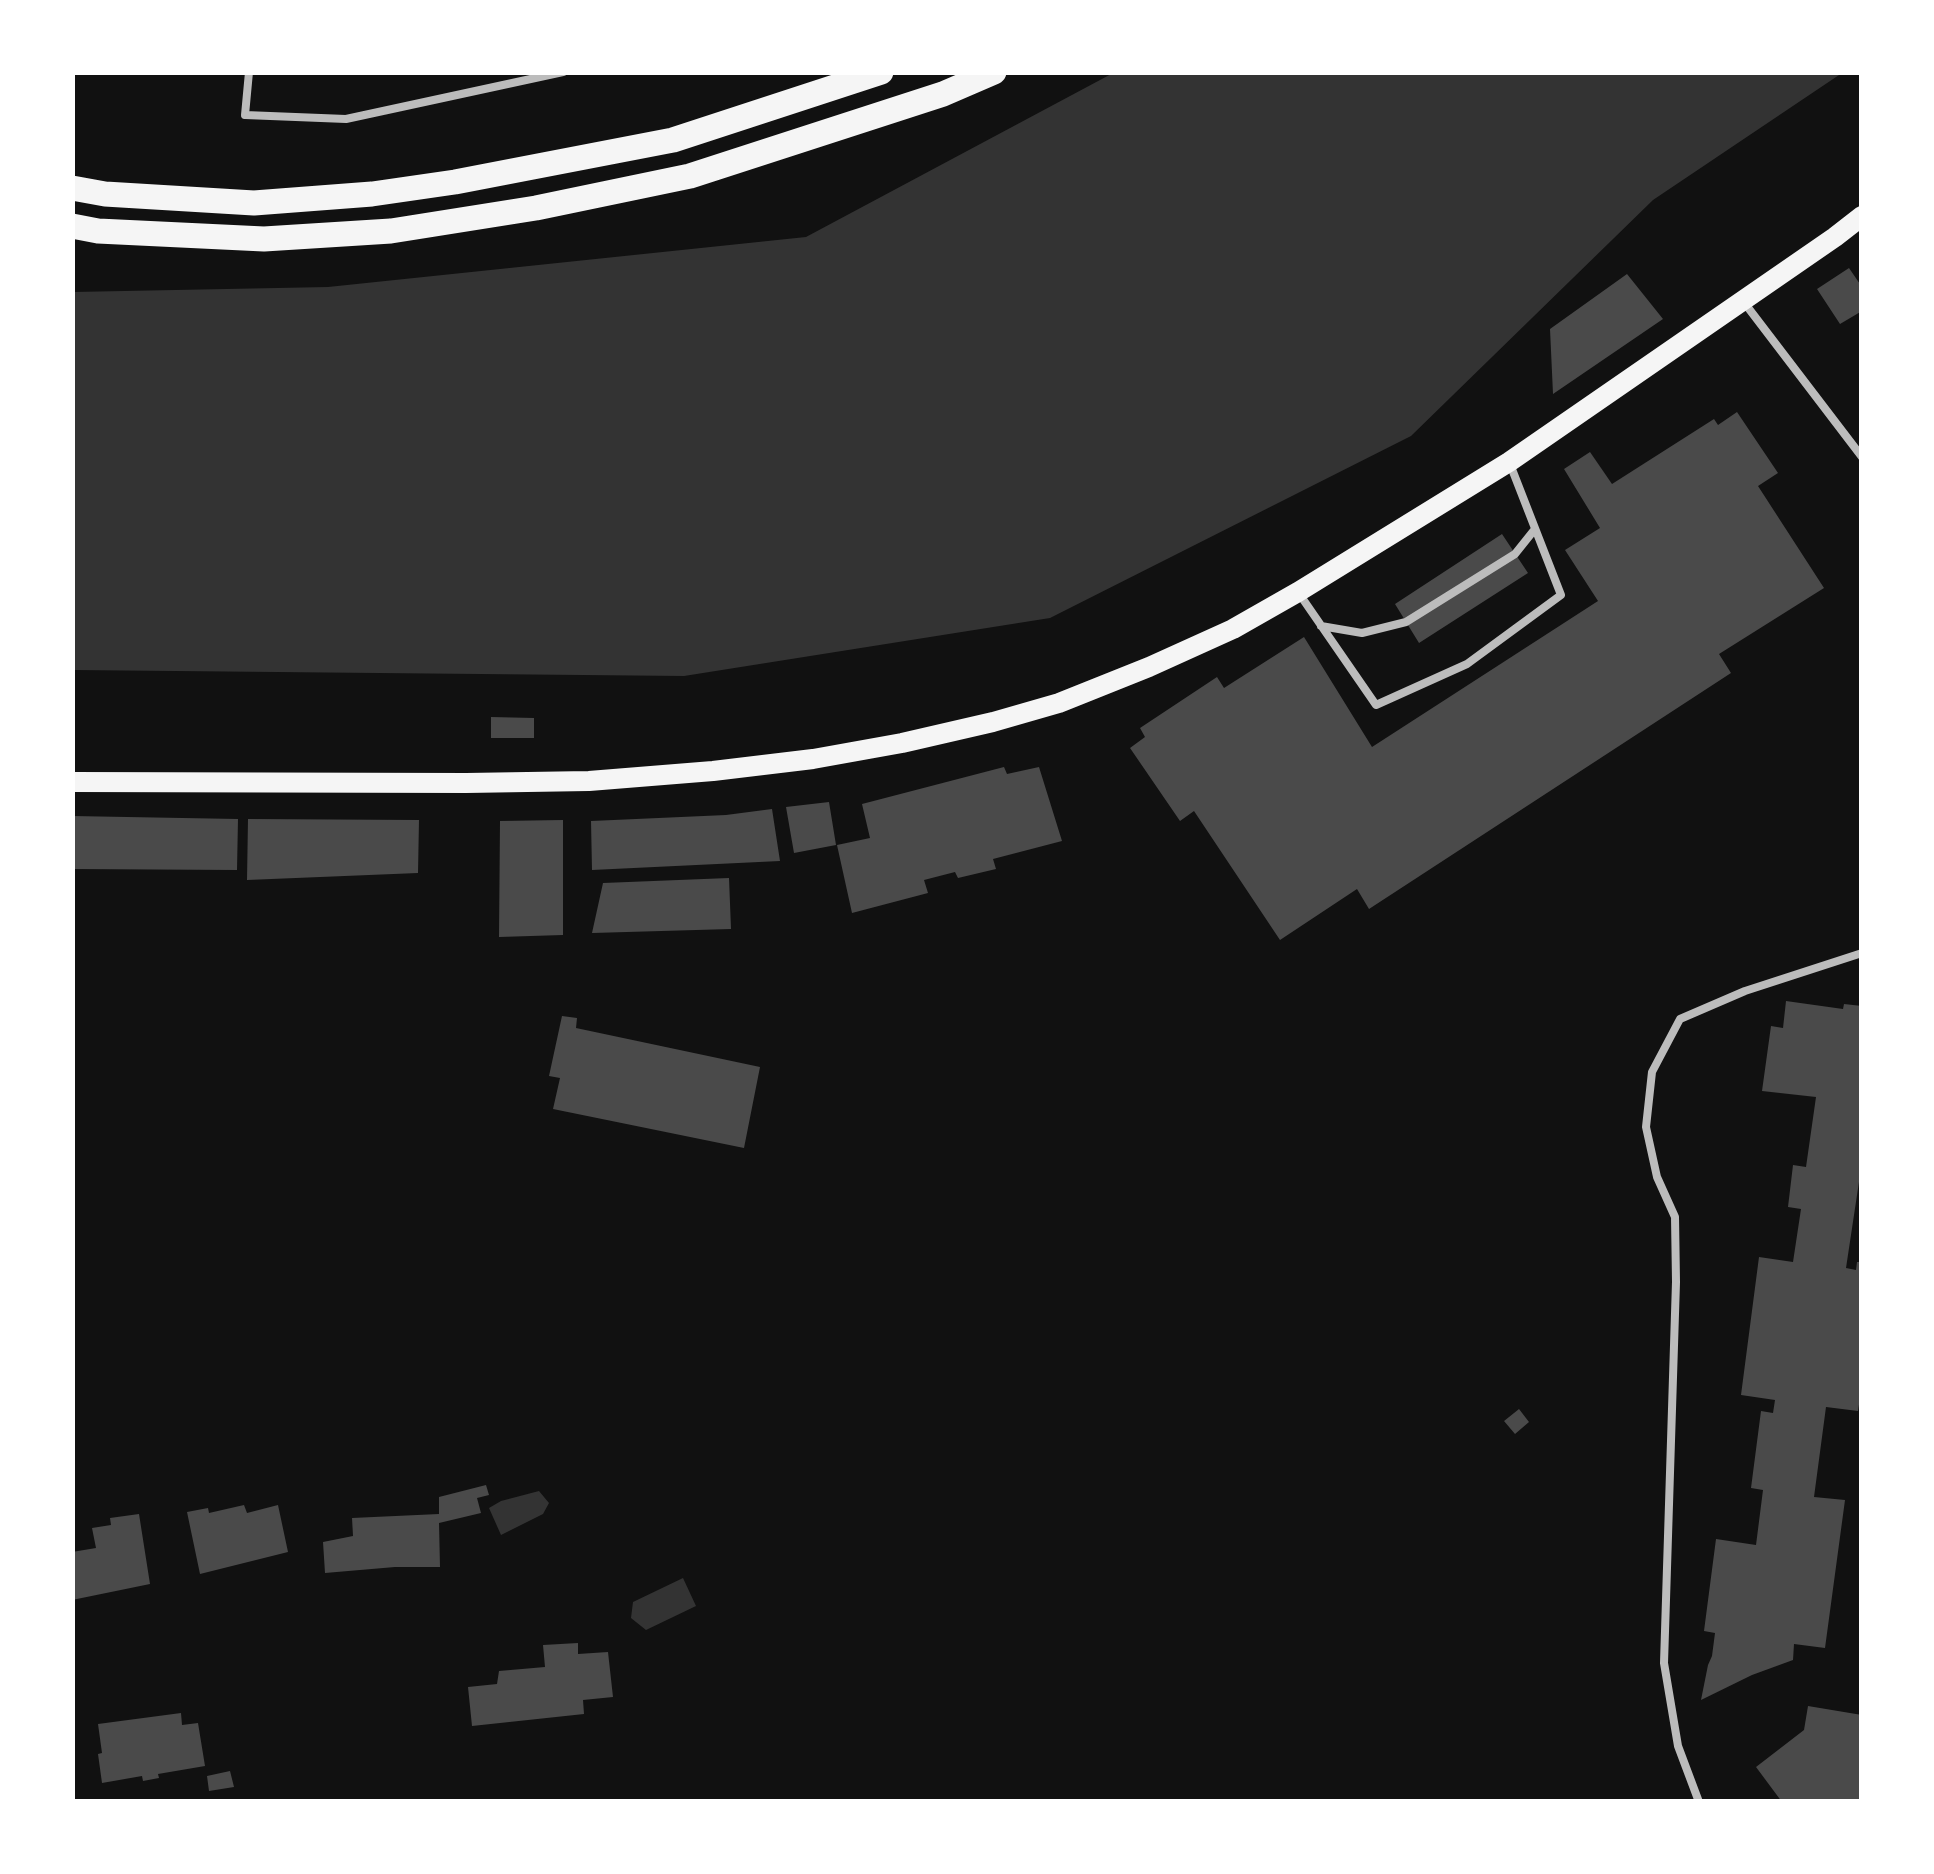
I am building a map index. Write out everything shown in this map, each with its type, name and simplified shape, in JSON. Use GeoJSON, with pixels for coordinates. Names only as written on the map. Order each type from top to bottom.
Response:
{"type":"FeatureCollection","features":[{"type":"Feature","properties":{"kind":"main road"},"geometry":{"type":"LineString","coordinates":[[72,188],[105,194],[254,203],[372,194],[672,140],[881,72]]}},
{"type":"Feature","properties":{"kind":"main road"},"geometry":{"type":"LineString","coordinates":[[72,226],[264,238],[391,231],[518,211],[690,176],[943,94],[994,72]]}},
{"type":"Feature","properties":{"kind":"main road"},"geometry":{"type":"LineString","coordinates":[[72,782],[589,781],[714,771],[813,759],[957,730],[1059,703],[1234,629],[1298,592],[1509,462],[1862,216]]}},
{"type":"Feature","properties":{"kind":"lane"},"geometry":{"type":"LineString","coordinates":[[249,72],[245,114],[346,119],[563,72]]}},
{"type":"Feature","properties":{"kind":"lane"},"geometry":{"type":"LineString","coordinates":[[1742,300],[1862,457]]}},
{"type":"Feature","properties":{"kind":"lane"},"geometry":{"type":"LineString","coordinates":[[1298,592],[1376,706],[1467,664],[1562,595],[1509,462]]}},
{"type":"Feature","properties":{"kind":"lane"},"geometry":{"type":"LineString","coordinates":[[1321,626],[1362,633],[1406,622],[1515,554],[1535,528]]}},
{"type":"Feature","properties":{"kind":"lane"},"geometry":{"type":"LineString","coordinates":[[1699,1802],[1678,1746],[1664,1664],[1675,1216],[1658,1176],[1646,1127],[1652,1072],[1680,1019],[1746,991],[1862,952]]}},
{"type":"Feature","properties":{"kind":"shaded area"},"geometry":{"type":"Polygon","coordinates":[[[1115,72],[1842,73],[1653,200],[1411,436],[1050,618],[684,676],[73,670],[73,292],[328,287],[806,237],[1115,72]]]}},
{"type":"Feature","properties":{"kind":"shaded area"},"geometry":{"type":"Polygon","coordinates":[[[539,1491],[549,1503],[543,1514],[501,1535],[489,1508],[539,1491]]]}},
{"type":"Feature","properties":{"kind":"shaded area"},"geometry":{"type":"Polygon","coordinates":[[[683,1578],[696,1606],[646,1630],[631,1618],[633,1602],[683,1578]]]}},
{"type":"Feature","properties":{"kind":"building"},"geometry":{"type":"Polygon","coordinates":[[[1849,268],[1862,287],[1862,311],[1840,324],[1817,289],[1849,268]]]}},
{"type":"Feature","properties":{"kind":"building"},"geometry":{"type":"Polygon","coordinates":[[[1627,274],[1663,319],[1553,394],[1550,329],[1627,274]]]}},
{"type":"Feature","properties":{"kind":"building"},"geometry":{"type":"Polygon","coordinates":[[[1737,412],[1778,473],[1758,486],[1824,588],[1719,654],[1731,673],[1369,909],[1357,889],[1280,940],[1194,811],[1180,821],[1130,748],[1145,737],[1140,728],[1217,677],[1224,688],[1304,637],[1372,747],[1598,601],[1565,550],[1600,528],[1564,469],[1590,452],[1612,484],[1714,419],[1718,425],[1737,412]]]}},
{"type":"Feature","properties":{"kind":"building"},"geometry":{"type":"Polygon","coordinates":[[[1502,534],[1528,573],[1419,643],[1395,604],[1502,534]]]}},
{"type":"Feature","properties":{"kind":"building"},"geometry":{"type":"Polygon","coordinates":[[[491,717],[534,718],[534,738],[491,738],[491,717]]]}},
{"type":"Feature","properties":{"kind":"building"},"geometry":{"type":"Polygon","coordinates":[[[1004,767],[1007,774],[1039,767],[1062,841],[993,859],[996,869],[958,878],[955,872],[924,880],[928,893],[852,913],[837,845],[870,838],[862,804],[1004,767]]]}},
{"type":"Feature","properties":{"kind":"building"},"geometry":{"type":"Polygon","coordinates":[[[829,802],[836,845],[794,853],[786,807],[829,802]]]}},
{"type":"Feature","properties":{"kind":"building"},"geometry":{"type":"Polygon","coordinates":[[[772,809],[780,861],[592,870],[591,821],[772,809]]]}},
{"type":"Feature","properties":{"kind":"building"},"geometry":{"type":"Polygon","coordinates":[[[72,816],[238,819],[237,870],[72,869],[72,816]]]}},
{"type":"Feature","properties":{"kind":"building"},"geometry":{"type":"Polygon","coordinates":[[[248,819],[419,820],[418,873],[247,880],[248,819]]]}},
{"type":"Feature","properties":{"kind":"building"},"geometry":{"type":"Polygon","coordinates":[[[563,820],[563,935],[499,937],[500,821],[563,820]]]}},
{"type":"Feature","properties":{"kind":"building"},"geometry":{"type":"Polygon","coordinates":[[[729,878],[731,929],[592,933],[603,883],[729,878]]]}},
{"type":"Feature","properties":{"kind":"building"},"geometry":{"type":"Polygon","coordinates":[[[1786,1001],[1843,1009],[1844,1004],[1862,1006],[1862,1162],[1846,1268],[1856,1270],[1857,1262],[1862,1262],[1862,1385],[1858,1411],[1826,1407],[1814,1497],[1845,1500],[1825,1648],[1794,1644],[1793,1660],[1701,1700],[1715,1633],[1704,1631],[1716,1539],[1756,1545],[1763,1490],[1751,1488],[1761,1411],[1773,1413],[1775,1400],[1741,1395],[1759,1257],[1793,1262],[1801,1209],[1788,1207],[1793,1165],[1806,1167],[1816,1097],[1762,1091],[1771,1026],[1783,1028],[1786,1001]]]}},
{"type":"Feature","properties":{"kind":"building"},"geometry":{"type":"Polygon","coordinates":[[[562,1016],[577,1018],[576,1028],[760,1067],[744,1148],[553,1109],[560,1078],[549,1076],[562,1016]]]}},
{"type":"Feature","properties":{"kind":"building"},"geometry":{"type":"Polygon","coordinates":[[[1519,1409],[1529,1422],[1515,1434],[1504,1421],[1519,1409]]]}},
{"type":"Feature","properties":{"kind":"building"},"geometry":{"type":"Polygon","coordinates":[[[486,1485],[489,1495],[477,1498],[481,1513],[439,1523],[440,1567],[325,1573],[323,1542],[353,1536],[352,1518],[439,1514],[439,1497],[486,1485]]]}},
{"type":"Feature","properties":{"kind":"building"},"geometry":{"type":"Polygon","coordinates":[[[244,1505],[247,1513],[278,1505],[288,1552],[200,1574],[187,1512],[208,1508],[209,1513],[244,1505]]]}},
{"type":"Feature","properties":{"kind":"building"},"geometry":{"type":"Polygon","coordinates":[[[139,1514],[150,1584],[72,1600],[72,1552],[96,1548],[92,1528],[111,1525],[110,1518],[139,1514]]]}},
{"type":"Feature","properties":{"kind":"building"},"geometry":{"type":"Polygon","coordinates":[[[578,1643],[578,1654],[608,1652],[613,1697],[583,1700],[584,1714],[472,1726],[468,1687],[497,1684],[499,1671],[545,1667],[543,1645],[578,1643]]]}},
{"type":"Feature","properties":{"kind":"building"},"geometry":{"type":"Polygon","coordinates":[[[1808,1706],[1862,1715],[1862,1802],[1782,1802],[1756,1767],[1804,1730],[1808,1706]]]}},
{"type":"Feature","properties":{"kind":"building"},"geometry":{"type":"Polygon","coordinates":[[[181,1713],[182,1725],[198,1723],[205,1766],[158,1774],[159,1778],[143,1781],[142,1776],[102,1783],[98,1724],[181,1713]]]}},
{"type":"Feature","properties":{"kind":"building"},"geometry":{"type":"Polygon","coordinates":[[[230,1771],[234,1787],[209,1791],[207,1776],[230,1771]]]}}]}
